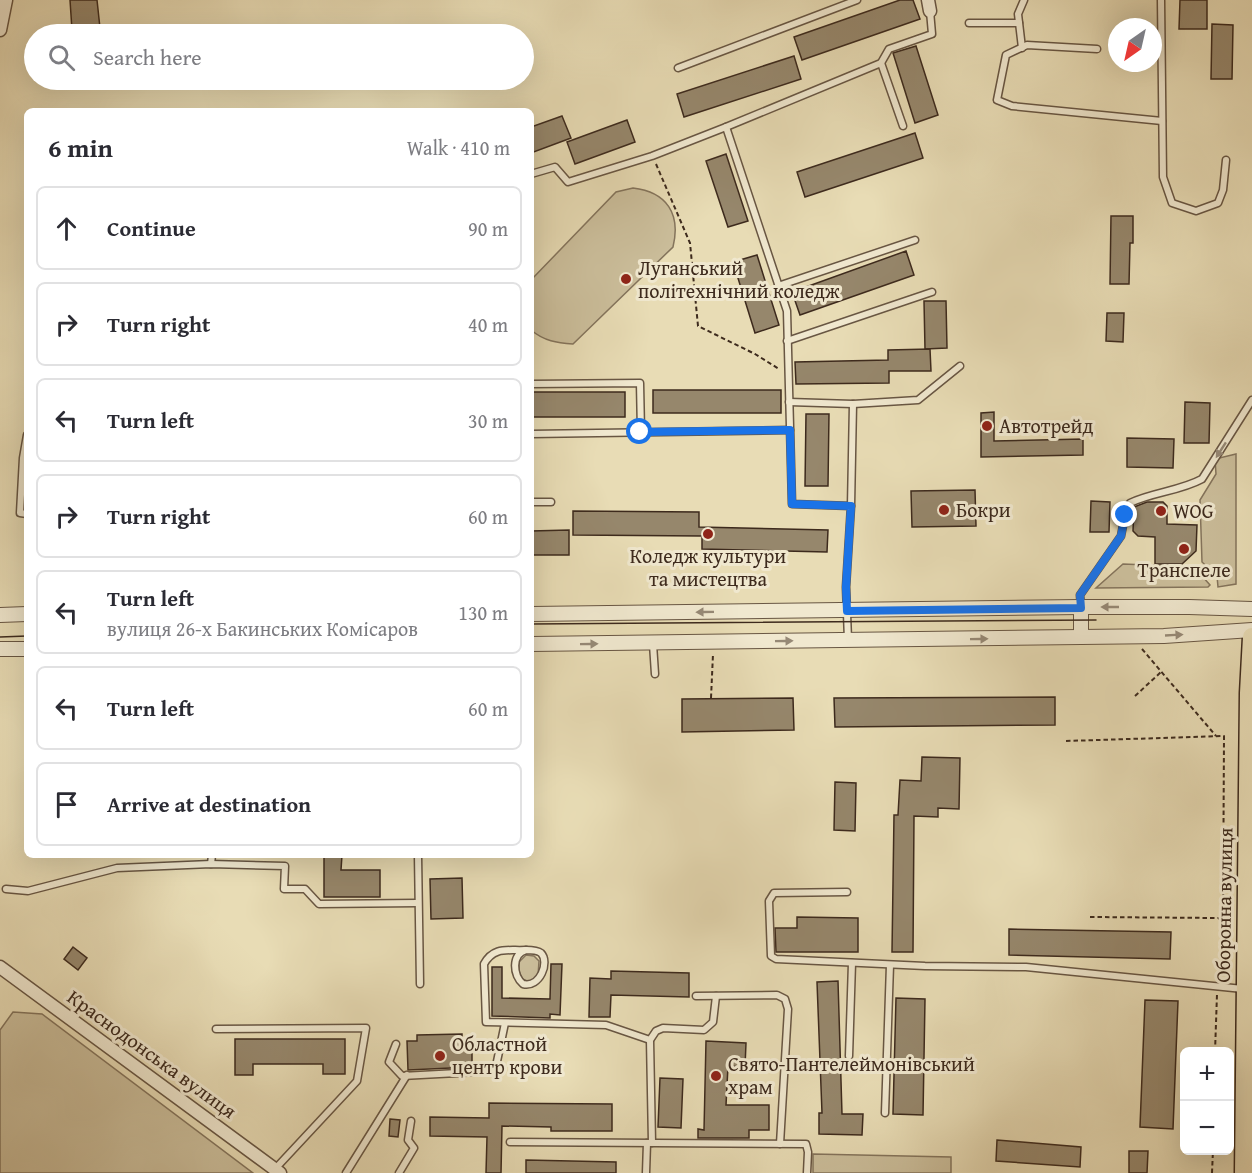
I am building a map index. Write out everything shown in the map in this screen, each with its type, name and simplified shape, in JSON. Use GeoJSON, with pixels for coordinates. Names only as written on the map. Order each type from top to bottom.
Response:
{"type":"FeatureCollection","features":[{"type":"Feature","properties":{"kind":"main road","name":"Оборонна вулиця"},"geometry":{"type":"LineString","coordinates":[[1244,1173],[1249,693],[1252,637]]}},
{"type":"Feature","properties":{"kind":"street"},"geometry":{"type":"LineString","coordinates":[[0,30],[6,0]]}},
{"type":"Feature","properties":{"kind":"street"},"geometry":{"type":"LineString","coordinates":[[534,614],[847,611],[1080,601],[1252,609]]}},
{"type":"Feature","properties":{"kind":"street"},"geometry":{"type":"LineString","coordinates":[[1080,601],[1081,637]]}},
{"type":"Feature","properties":{"kind":"street"},"geometry":{"type":"LineString","coordinates":[[0,615],[24,614]]}},
{"type":"Feature","properties":{"kind":"street"},"geometry":{"type":"LineString","coordinates":[[534,644],[1164,636],[1252,630]]}},
{"type":"Feature","properties":{"kind":"street"},"geometry":{"type":"LineString","coordinates":[[0,649],[24,649]]}},
{"type":"Feature","properties":{"kind":"street","name":"Краснодонська вулиця"},"geometry":{"type":"LineString","coordinates":[[0,967],[278,1171]]}},
{"type":"Feature","properties":{"kind":"lane"},"geometry":{"type":"LineString","coordinates":[[678,68],[857,0]]}},
{"type":"Feature","properties":{"kind":"lane"},"geometry":{"type":"LineString","coordinates":[[1022,48],[1018,14],[1024,0]]}},
{"type":"Feature","properties":{"kind":"lane"},"geometry":{"type":"LineString","coordinates":[[1161,0],[1163,177],[1172,203],[1196,211],[1218,203],[1223,190],[1226,160]]}},
{"type":"Feature","properties":{"kind":"lane"},"geometry":{"type":"LineString","coordinates":[[534,173],[555,167],[568,182],[652,156],[881,63],[889,49],[932,34],[929,6]]}},
{"type":"Feature","properties":{"kind":"lane"},"geometry":{"type":"LineString","coordinates":[[969,23],[1019,23]]}},
{"type":"Feature","properties":{"kind":"lane"},"geometry":{"type":"LineString","coordinates":[[1097,49],[1027,45],[1006,55],[997,100],[1012,106],[1162,121]]}},
{"type":"Feature","properties":{"kind":"lane"},"geometry":{"type":"LineString","coordinates":[[881,63],[903,126]]}},
{"type":"Feature","properties":{"kind":"lane"},"geometry":{"type":"LineString","coordinates":[[726,127],[787,311],[792,504],[851,506]]}},
{"type":"Feature","properties":{"kind":"lane"},"geometry":{"type":"LineString","coordinates":[[778,286],[915,240]]}},
{"type":"Feature","properties":{"kind":"lane"},"geometry":{"type":"LineString","coordinates":[[787,341],[932,292]]}},
{"type":"Feature","properties":{"kind":"lane"},"geometry":{"type":"LineString","coordinates":[[789,402],[853,404],[918,400],[960,366]]}},
{"type":"Feature","properties":{"kind":"lane"},"geometry":{"type":"LineString","coordinates":[[534,384],[640,383],[640,432]]}},
{"type":"Feature","properties":{"kind":"lane"},"geometry":{"type":"LineString","coordinates":[[1080,601],[1121,536],[1130,503],[1146,496],[1189,486],[1202,479],[1252,400]]}},
{"type":"Feature","properties":{"kind":"lane"},"geometry":{"type":"LineString","coordinates":[[848,640],[846,587],[851,506],[853,404]]}},
{"type":"Feature","properties":{"kind":"lane"},"geometry":{"type":"LineString","coordinates":[[534,434],[790,430]]}},
{"type":"Feature","properties":{"kind":"lane"},"geometry":{"type":"LineString","coordinates":[[24,452],[20,513],[24,514]]}},
{"type":"Feature","properties":{"kind":"lane"},"geometry":{"type":"LineString","coordinates":[[534,502],[550,502]]}},
{"type":"Feature","properties":{"kind":"lane"},"geometry":{"type":"LineString","coordinates":[[653,643],[655,674]]}},
{"type":"Feature","properties":{"kind":"lane"},"geometry":{"type":"LineString","coordinates":[[212,858],[212,864]]}},
{"type":"Feature","properties":{"kind":"lane"},"geometry":{"type":"LineString","coordinates":[[418,858],[420,984]]}},
{"type":"Feature","properties":{"kind":"lane"},"geometry":{"type":"LineString","coordinates":[[6,889],[28,891],[117,868],[212,864],[285,866],[284,889],[305,889],[319,904],[418,903]]}},
{"type":"Feature","properties":{"kind":"lane"},"geometry":{"type":"LineString","coordinates":[[847,892],[774,893],[769,901],[771,956],[776,959],[890,965],[1026,967],[1246,990]]}},
{"type":"Feature","properties":{"kind":"lane"},"geometry":{"type":"LineString","coordinates":[[526,950],[521,951],[518,955],[516,975],[523,984],[528,985],[542,975],[544,958],[541,953],[526,950],[495,951],[484,964],[486,1022],[606,1025],[650,1040]]}},
{"type":"Feature","properties":{"kind":"lane"},"geometry":{"type":"LineString","coordinates":[[849,1056],[852,963]]}},
{"type":"Feature","properties":{"kind":"lane"},"geometry":{"type":"LineString","coordinates":[[885,1113],[890,965]]}},
{"type":"Feature","properties":{"kind":"lane"},"geometry":{"type":"LineString","coordinates":[[696,996],[777,995],[785,999],[788,1009],[780,1144]]}},
{"type":"Feature","properties":{"kind":"lane"},"geometry":{"type":"LineString","coordinates":[[646,1173],[649,1143],[650,1040],[656,1031],[663,1028],[704,1030],[713,1022],[716,996]]}},
{"type":"Feature","properties":{"kind":"lane"},"geometry":{"type":"LineString","coordinates":[[396,1044],[389,1062],[402,1076],[495,1071],[505,1023]]}},
{"type":"Feature","properties":{"kind":"lane"},"geometry":{"type":"LineString","coordinates":[[216,1029],[366,1029],[357,1081],[278,1171]]}},
{"type":"Feature","properties":{"kind":"lane"},"geometry":{"type":"LineString","coordinates":[[346,1173],[407,1076]]}},
{"type":"Feature","properties":{"kind":"lane"},"geometry":{"type":"LineString","coordinates":[[399,1173],[414,1148],[408,1140],[411,1121]]}},
{"type":"Feature","properties":{"kind":"lane"},"geometry":{"type":"LineString","coordinates":[[510,1142],[806,1144],[807,1173]]}},
{"type":"Feature","properties":{"kind":"path"},"geometry":{"type":"LineString","coordinates":[[652,156],[690,243],[698,326],[755,354],[788,375]]}},
{"type":"Feature","properties":{"kind":"path"},"geometry":{"type":"LineString","coordinates":[[711,698],[713,642]]}},
{"type":"Feature","properties":{"kind":"path"},"geometry":{"type":"LineString","coordinates":[[1141,649],[1216,736]]}},
{"type":"Feature","properties":{"kind":"path"},"geometry":{"type":"LineString","coordinates":[[1135,696],[1161,672]]}},
{"type":"Feature","properties":{"kind":"path"},"geometry":{"type":"LineString","coordinates":[[1066,741],[1224,736],[1223,921],[1215,1047]]}},
{"type":"Feature","properties":{"kind":"path"},"geometry":{"type":"LineString","coordinates":[[1090,917],[1218,918],[1223,921]]}},
{"type":"Feature","properties":{"kind":"path"},"geometry":{"type":"LineString","coordinates":[[1212,1173],[1213,1155]]}},
{"type":"Feature","properties":{"kind":"shaded area"},"geometry":{"type":"Polygon","coordinates":[[[633,188],[645,190],[663,200],[673,215],[675,224],[673,247],[573,344],[541,337],[534,332],[534,277],[616,192],[633,188]]]}},
{"type":"Feature","properties":{"kind":"shaded area"},"geometry":{"type":"Polygon","coordinates":[[[1236,454],[1236,584],[1218,587],[1217,576],[1202,562],[1200,500],[1216,474],[1215,459],[1236,454]]]}},
{"type":"Feature","properties":{"kind":"shaded area"},"geometry":{"type":"Polygon","coordinates":[[[1123,564],[1194,567],[1210,585],[1208,587],[1096,588],[1123,564]]]}},
{"type":"Feature","properties":{"kind":"shaded area"},"geometry":{"type":"Polygon","coordinates":[[[526,955],[534,956],[539,961],[538,976],[530,982],[522,979],[519,971],[519,962],[526,955]]]}},
{"type":"Feature","properties":{"kind":"shaded area"},"geometry":{"type":"Polygon","coordinates":[[[13,1012],[42,1014],[253,1173],[0,1173],[0,1030],[13,1012]]]}},
{"type":"Feature","properties":{"kind":"shaded area"},"geometry":{"type":"Polygon","coordinates":[[[813,1154],[951,1157],[951,1173],[813,1173],[813,1154]]]}},
{"type":"Feature","properties":{"kind":"building"},"geometry":{"type":"Polygon","coordinates":[[[70,0],[97,0],[100,24],[72,24],[70,0]]]}},
{"type":"Feature","properties":{"kind":"building"},"geometry":{"type":"Polygon","coordinates":[[[900,0],[913,0],[920,19],[802,60],[794,37],[900,0]]]}},
{"type":"Feature","properties":{"kind":"building"},"geometry":{"type":"Polygon","coordinates":[[[1180,0],[1207,0],[1207,29],[1179,29],[1180,0]]]}},
{"type":"Feature","properties":{"kind":"building"},"geometry":{"type":"Polygon","coordinates":[[[1212,24],[1233,25],[1232,79],[1211,79],[1212,24]]]}},
{"type":"Feature","properties":{"kind":"building"},"geometry":{"type":"Polygon","coordinates":[[[916,46],[938,115],[915,123],[893,53],[916,46]]]}},
{"type":"Feature","properties":{"kind":"building"},"geometry":{"type":"Polygon","coordinates":[[[794,56],[801,79],[684,117],[677,94],[794,56]]]}},
{"type":"Feature","properties":{"kind":"building"},"geometry":{"type":"Polygon","coordinates":[[[562,116],[571,138],[534,152],[534,126],[562,116]]]}},
{"type":"Feature","properties":{"kind":"building"},"geometry":{"type":"Polygon","coordinates":[[[627,120],[635,142],[575,164],[567,142],[627,120]]]}},
{"type":"Feature","properties":{"kind":"building"},"geometry":{"type":"Polygon","coordinates":[[[915,133],[923,158],[805,197],[797,172],[915,133]]]}},
{"type":"Feature","properties":{"kind":"building"},"geometry":{"type":"Polygon","coordinates":[[[726,154],[748,221],[728,227],[706,161],[726,154]]]}},
{"type":"Feature","properties":{"kind":"building"},"geometry":{"type":"Polygon","coordinates":[[[1111,216],[1133,216],[1129,284],[1110,284],[1111,216]]]}},
{"type":"Feature","properties":{"kind":"building"},"geometry":{"type":"Polygon","coordinates":[[[906,251],[914,275],[800,315],[792,292],[906,251]]]}},
{"type":"Feature","properties":{"kind":"building"},"geometry":{"type":"Polygon","coordinates":[[[757,255],[779,325],[755,333],[733,262],[757,255]]]}},
{"type":"Feature","properties":{"kind":"building"},"geometry":{"type":"Polygon","coordinates":[[[924,301],[946,301],[947,348],[925,349],[924,301]]]}},
{"type":"Feature","properties":{"kind":"building"},"geometry":{"type":"Polygon","coordinates":[[[1107,313],[1124,313],[1123,342],[1106,341],[1107,313]]]}},
{"type":"Feature","properties":{"kind":"building"},"geometry":{"type":"Polygon","coordinates":[[[930,349],[931,371],[889,371],[889,383],[796,384],[795,362],[888,360],[888,350],[930,349]]]}},
{"type":"Feature","properties":{"kind":"building"},"geometry":{"type":"Polygon","coordinates":[[[653,390],[781,390],[781,413],[653,413],[653,390]]]}},
{"type":"Feature","properties":{"kind":"building"},"geometry":{"type":"Polygon","coordinates":[[[534,392],[625,392],[625,417],[534,417],[534,392]]]}},
{"type":"Feature","properties":{"kind":"building"},"geometry":{"type":"Polygon","coordinates":[[[1185,402],[1210,403],[1209,443],[1184,443],[1185,402]]]}},
{"type":"Feature","properties":{"kind":"building","name":"Автотрейд"},"geometry":{"type":"Polygon","coordinates":[[[994,412],[994,441],[1083,439],[1083,455],[981,457],[981,413],[994,412]]]}},
{"type":"Feature","properties":{"kind":"building"},"geometry":{"type":"Polygon","coordinates":[[[806,414],[829,414],[828,486],[805,486],[806,414]]]}},
{"type":"Feature","properties":{"kind":"building"},"geometry":{"type":"Polygon","coordinates":[[[1127,438],[1174,439],[1173,468],[1127,467],[1127,438]]]}},
{"type":"Feature","properties":{"kind":"building"},"geometry":{"type":"Polygon","coordinates":[[[975,490],[976,526],[912,527],[911,491],[975,490]]]}},
{"type":"Feature","properties":{"kind":"building"},"geometry":{"type":"Polygon","coordinates":[[[1091,501],[1110,502],[1109,532],[1090,532],[1091,501]]]}},
{"type":"Feature","properties":{"kind":"building"},"geometry":{"type":"Polygon","coordinates":[[[1147,502],[1163,502],[1167,506],[1167,524],[1197,525],[1196,551],[1182,564],[1155,564],[1155,537],[1138,536],[1133,531],[1134,507],[1147,502]]]}},
{"type":"Feature","properties":{"kind":"building"},"geometry":{"type":"Polygon","coordinates":[[[573,511],[699,512],[699,527],[828,530],[827,552],[702,549],[702,536],[573,535],[573,511]]]}},
{"type":"Feature","properties":{"kind":"building"},"geometry":{"type":"Polygon","coordinates":[[[569,530],[569,555],[534,555],[534,531],[569,530]]]}},
{"type":"Feature","properties":{"kind":"building"},"geometry":{"type":"Polygon","coordinates":[[[1055,697],[1055,725],[835,727],[834,698],[1055,697]]]}},
{"type":"Feature","properties":{"kind":"building"},"geometry":{"type":"Polygon","coordinates":[[[793,698],[794,730],[682,732],[682,699],[793,698]]]}},
{"type":"Feature","properties":{"kind":"building"},"geometry":{"type":"Polygon","coordinates":[[[922,757],[960,758],[959,809],[938,808],[938,817],[914,816],[913,952],[892,952],[894,815],[898,815],[900,780],[921,781],[922,757]]]}},
{"type":"Feature","properties":{"kind":"building"},"geometry":{"type":"Polygon","coordinates":[[[835,782],[856,783],[855,831],[834,830],[835,782]]]}},
{"type":"Feature","properties":{"kind":"building"},"geometry":{"type":"Polygon","coordinates":[[[324,858],[342,858],[341,870],[380,870],[380,897],[324,897],[324,858]]]}},
{"type":"Feature","properties":{"kind":"building"},"geometry":{"type":"Polygon","coordinates":[[[462,878],[463,918],[431,919],[430,879],[462,878]]]}},
{"type":"Feature","properties":{"kind":"building"},"geometry":{"type":"Polygon","coordinates":[[[797,917],[858,918],[858,952],[776,952],[775,928],[797,928],[797,917]]]}},
{"type":"Feature","properties":{"kind":"building"},"geometry":{"type":"Polygon","coordinates":[[[1009,929],[1171,932],[1170,959],[1009,955],[1009,929]]]}},
{"type":"Feature","properties":{"kind":"building"},"geometry":{"type":"Polygon","coordinates":[[[73,947],[87,958],[78,970],[64,959],[73,947]]]}},
{"type":"Feature","properties":{"kind":"building"},"geometry":{"type":"Polygon","coordinates":[[[551,964],[562,964],[560,1015],[550,1014],[550,1018],[492,1016],[492,967],[502,967],[502,998],[550,999],[551,964]]]}},
{"type":"Feature","properties":{"kind":"building"},"geometry":{"type":"Polygon","coordinates":[[[611,971],[689,973],[689,997],[611,995],[610,1017],[589,1017],[590,978],[611,979],[611,971]]]}},
{"type":"Feature","properties":{"kind":"building"},"geometry":{"type":"Polygon","coordinates":[[[838,981],[842,1114],[863,1114],[862,1135],[819,1134],[819,1113],[822,1113],[817,982],[838,981]]]}},
{"type":"Feature","properties":{"kind":"building"},"geometry":{"type":"Polygon","coordinates":[[[896,998],[925,999],[923,1115],[893,1114],[896,998]]]}},
{"type":"Feature","properties":{"kind":"building"},"geometry":{"type":"Polygon","coordinates":[[[1145,1000],[1178,1001],[1173,1129],[1140,1127],[1145,1000]]]}},
{"type":"Feature","properties":{"kind":"building","name":"Областной центр крови"},"geometry":{"type":"Polygon","coordinates":[[[462,1034],[462,1040],[472,1039],[472,1067],[408,1070],[407,1041],[417,1041],[417,1035],[462,1034]]]}},
{"type":"Feature","properties":{"kind":"building"},"geometry":{"type":"Polygon","coordinates":[[[235,1039],[345,1039],[345,1074],[323,1074],[323,1064],[253,1064],[253,1075],[235,1075],[235,1039]]]}},
{"type":"Feature","properties":{"kind":"building"},"geometry":{"type":"Polygon","coordinates":[[[706,1041],[746,1043],[745,1067],[728,1066],[726,1105],[769,1105],[769,1130],[749,1130],[749,1138],[698,1138],[698,1129],[704,1130],[706,1041]]]}},
{"type":"Feature","properties":{"kind":"building"},"geometry":{"type":"Polygon","coordinates":[[[660,1078],[683,1079],[681,1128],[658,1127],[660,1078]]]}},
{"type":"Feature","properties":{"kind":"building"},"geometry":{"type":"Polygon","coordinates":[[[489,1103],[612,1104],[612,1131],[551,1131],[551,1127],[502,1126],[501,1173],[486,1173],[487,1137],[430,1136],[430,1117],[489,1118],[489,1103]]]}},
{"type":"Feature","properties":{"kind":"building"},"geometry":{"type":"Polygon","coordinates":[[[390,1119],[400,1120],[398,1137],[389,1136],[390,1119]]]}},
{"type":"Feature","properties":{"kind":"building"},"geometry":{"type":"Polygon","coordinates":[[[997,1140],[1081,1147],[1080,1167],[996,1161],[997,1140]]]}},
{"type":"Feature","properties":{"kind":"building"},"geometry":{"type":"Polygon","coordinates":[[[1129,1151],[1148,1151],[1147,1173],[1129,1173],[1129,1151]]]}},
{"type":"Feature","properties":{"kind":"building"},"geometry":{"type":"Polygon","coordinates":[[[526,1160],[616,1162],[616,1173],[526,1173],[526,1160]]]}},
{"type":"Feature","properties":{"kind":"tram line"},"geometry":{"type":"LineString","coordinates":[[534,624],[1096,620]]}},
{"type":"Feature","properties":{"kind":"tram line"},"geometry":{"type":"LineString","coordinates":[[0,637],[24,636]]}},
{"type":"Feature","properties":{"kind":"place","name":"Луганський політехнічний коледж"},"geometry":{"type":"Point","coordinates":[626,279]}},
{"type":"Feature","properties":{"kind":"place","name":"Автотрейд"},"geometry":{"type":"Point","coordinates":[987,426]}},
{"type":"Feature","properties":{"kind":"place","name":"Бокри"},"geometry":{"type":"Point","coordinates":[944,510]}},
{"type":"Feature","properties":{"kind":"place","name":"WOG"},"geometry":{"type":"Point","coordinates":[1161,511]}},
{"type":"Feature","properties":{"kind":"place","name":"Коледж культури та мистецтва"},"geometry":{"type":"Point","coordinates":[708,534]}},
{"type":"Feature","properties":{"kind":"place","name":"Транспеле"},"geometry":{"type":"Point","coordinates":[1184,549]}},
{"type":"Feature","properties":{"kind":"place","name":"Областной центр крови"},"geometry":{"type":"Point","coordinates":[440,1056]}},
{"type":"Feature","properties":{"kind":"place","name":"Свято-Пантелеймонівський храм"},"geometry":{"type":"Point","coordinates":[716,1076]}},
{"type":"Feature","properties":{"kind":"route"},"geometry":{"type":"LineString","coordinates":[[640,432],[790,430],[792,504],[851,506],[846,587],[847,611],[1081,608],[1080,595],[1121,536],[1125,515]]}}]}
